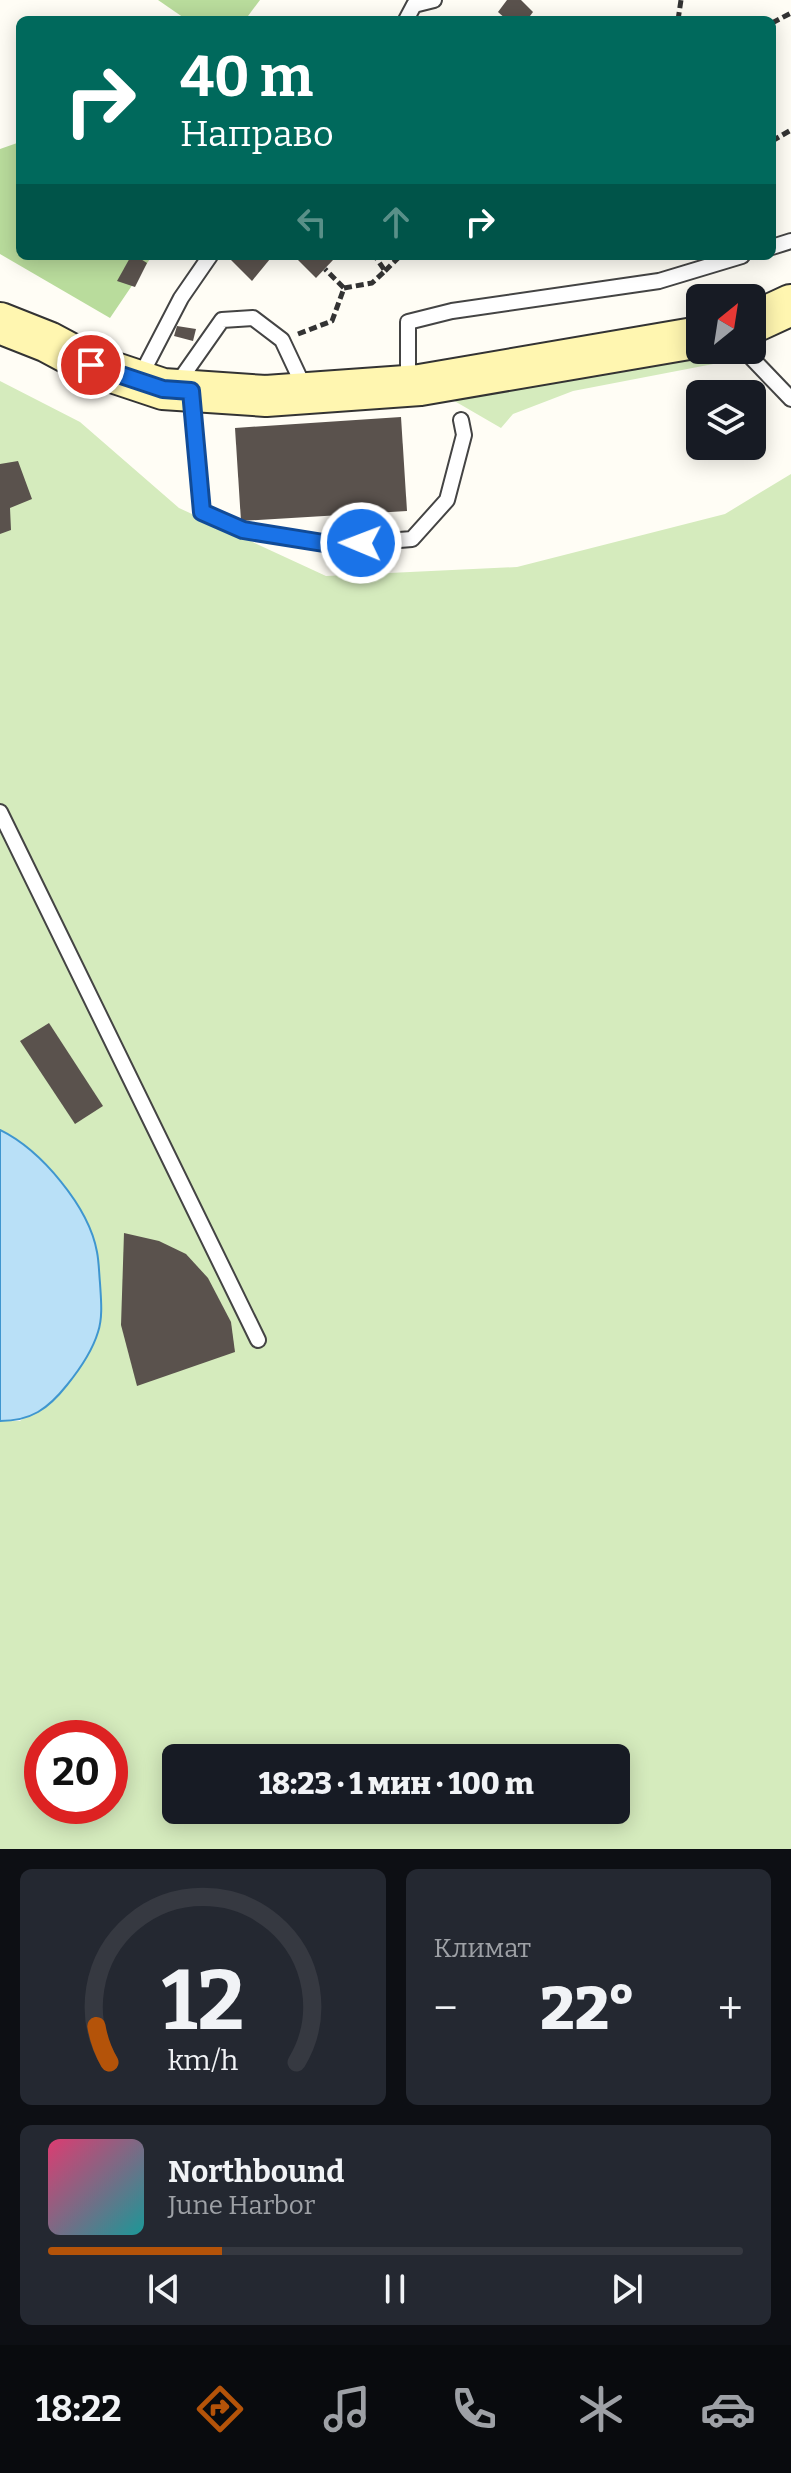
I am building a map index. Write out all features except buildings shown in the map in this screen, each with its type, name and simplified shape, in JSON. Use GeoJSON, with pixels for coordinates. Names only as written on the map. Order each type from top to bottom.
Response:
{"type":"FeatureCollection","features":[{"type":"Feature","properties":{"kind":"street"},"geometry":{"type":"LineString","coordinates":[[766,317],[791,305]]}},
{"type":"Feature","properties":{"kind":"street"},"geometry":{"type":"LineString","coordinates":[[0,323],[48,342],[91,365],[167,387],[266,396],[408,386],[686,339]]}},
{"type":"Feature","properties":{"kind":"lane"},"geometry":{"type":"LineString","coordinates":[[408,16],[414,5],[434,0]]}},
{"type":"Feature","properties":{"kind":"lane"},"geometry":{"type":"LineString","coordinates":[[207,260],[181,298],[167,387],[202,512],[243,530],[336,545],[412,539],[447,500],[464,435],[461,420]]}},
{"type":"Feature","properties":{"kind":"lane"},"geometry":{"type":"LineString","coordinates":[[408,386],[408,322],[452,311],[659,281],[729,260]]}},
{"type":"Feature","properties":{"kind":"lane"},"geometry":{"type":"LineString","coordinates":[[167,387],[222,320],[253,318],[282,340],[307,393]]}},
{"type":"Feature","properties":{"kind":"lane"},"geometry":{"type":"LineString","coordinates":[[757,364],[791,399]]}},
{"type":"Feature","properties":{"kind":"lane"},"geometry":{"type":"LineString","coordinates":[[0,812],[258,1340]]}},
{"type":"Feature","properties":{"kind":"path"},"geometry":{"type":"LineString","coordinates":[[378,260],[385,271]]}},
{"type":"Feature","properties":{"kind":"path"},"geometry":{"type":"LineString","coordinates":[[344,288],[372,283],[396,260]]}},
{"type":"Feature","properties":{"kind":"path"},"geometry":{"type":"LineString","coordinates":[[325,269],[344,288]]}},
{"type":"Feature","properties":{"kind":"path"},"geometry":{"type":"LineString","coordinates":[[282,340],[332,321],[344,288]]}},
{"type":"Feature","properties":{"kind":"green space"},"geometry":{"type":"Polygon","coordinates":[[[158,0],[260,0],[248,16],[181,16],[158,0]]]}},
{"type":"Feature","properties":{"kind":"green space"},"geometry":{"type":"Polygon","coordinates":[[[16,143],[16,260],[149,260],[110,318],[0,254],[0,149],[16,143]]]}},
{"type":"Feature","properties":{"kind":"green space"},"geometry":{"type":"Polygon","coordinates":[[[686,359],[686,364],[713,364],[573,391],[513,414],[501,428],[451,399],[686,359]]]}},
{"type":"Feature","properties":{"kind":"green space"},"geometry":{"type":"Polygon","coordinates":[[[0,381],[80,422],[179,508],[326,576],[517,567],[725,514],[791,474],[791,1849],[0,1849],[0,1421],[20,1421],[74,1377],[99,1330],[97,1250],[80,1211],[62,1182],[12,1136],[0,1130],[0,381]]]}},
{"type":"Feature","properties":{"kind":"water"},"geometry":{"type":"Polygon","coordinates":[[[0,1130],[31,1151],[74,1199],[97,1252],[101,1308],[100,1326],[92,1346],[60,1393],[46,1407],[30,1416],[0,1421],[0,1130]]]}},
{"type":"Feature","properties":{"kind":"route"},"geometry":{"type":"LineString","coordinates":[[91,365],[163,389],[191,391],[202,512],[243,530],[336,545],[361,543]]}}]}
